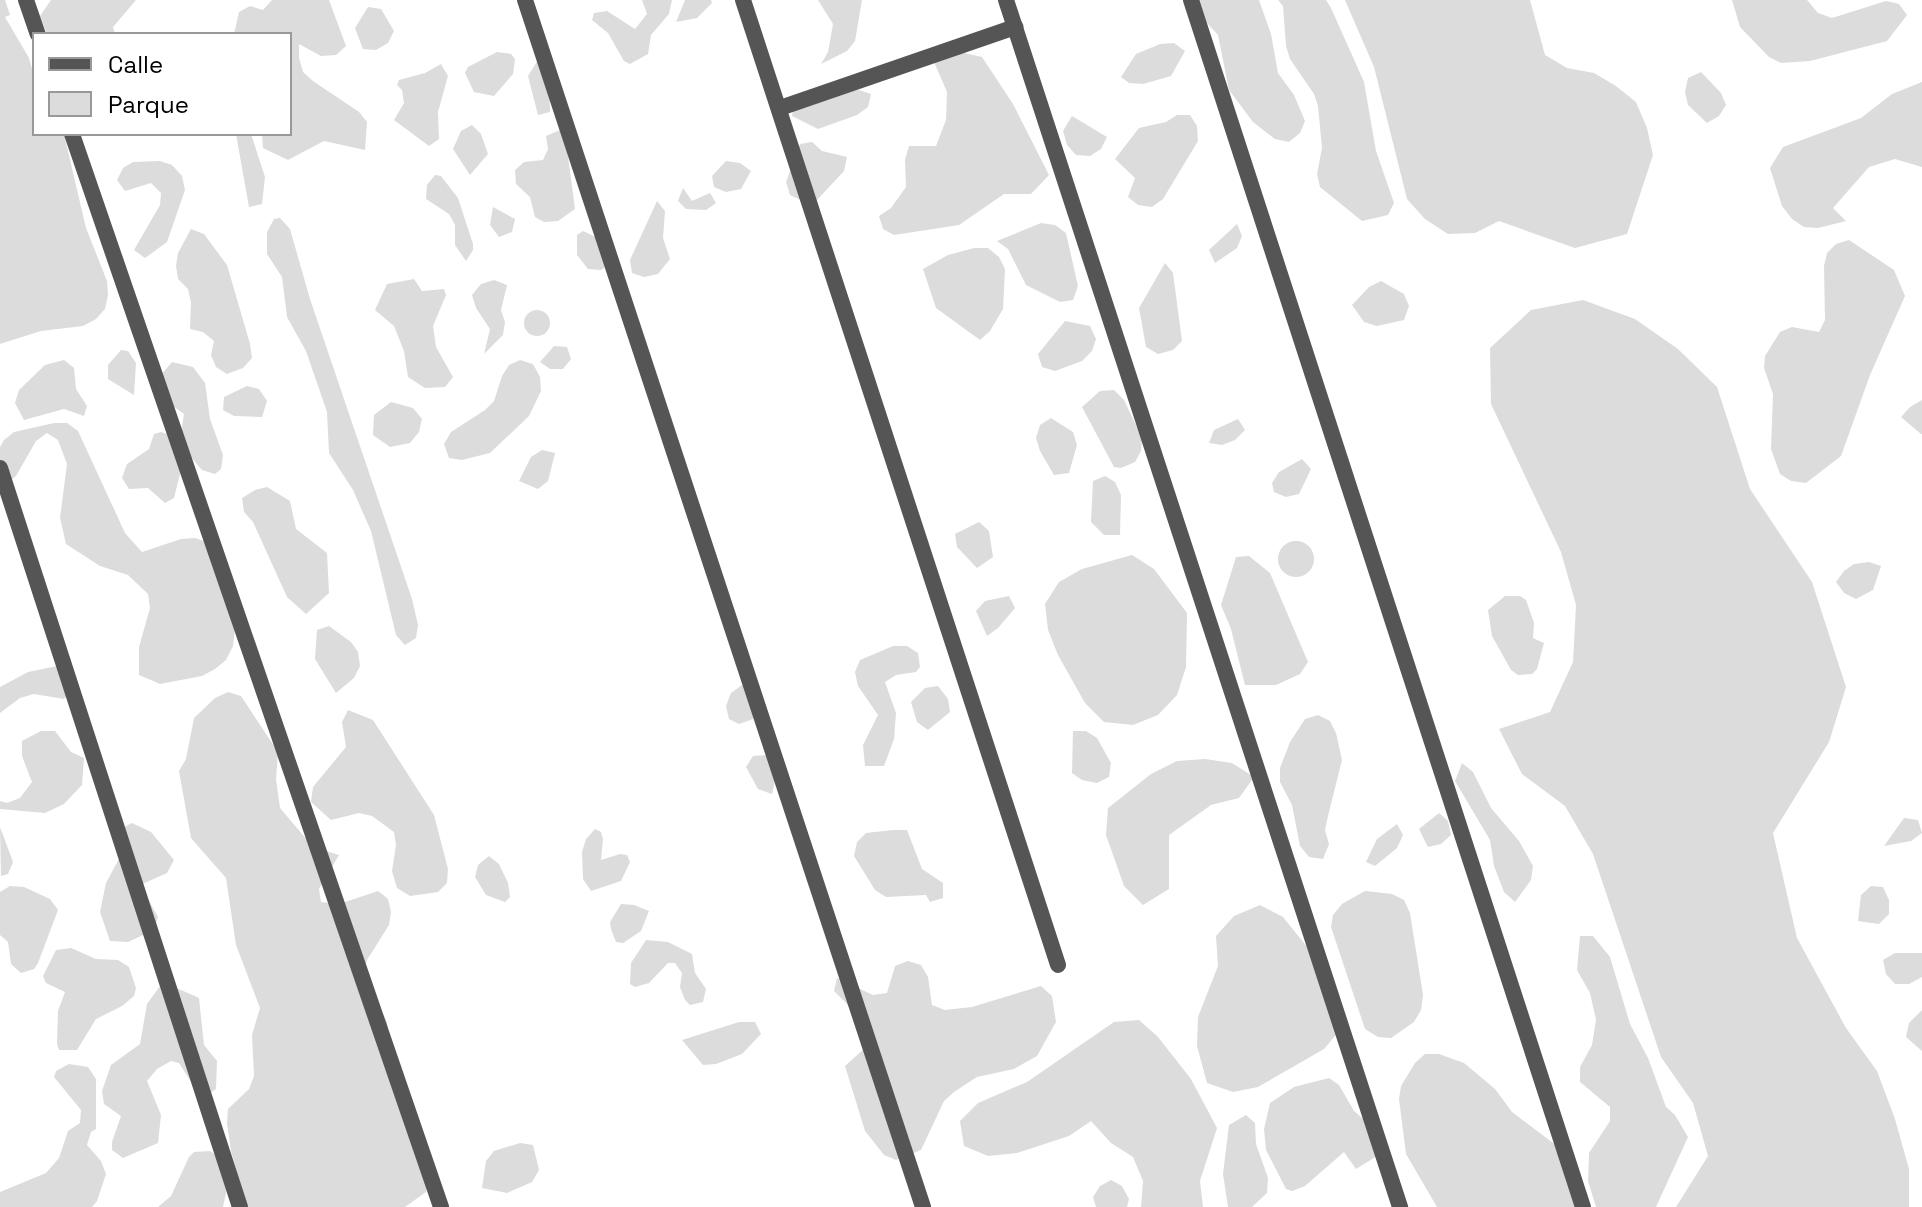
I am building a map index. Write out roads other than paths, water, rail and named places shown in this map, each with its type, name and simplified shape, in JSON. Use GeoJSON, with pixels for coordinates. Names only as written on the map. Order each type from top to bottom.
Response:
{"type":"FeatureCollection","features":[{"type":"Feature","properties":{"kind":"street"},"geometry":{"type":"LineString","coordinates":[[26,0],[37,32]]}},
{"type":"Feature","properties":{"kind":"street"},"geometry":{"type":"LineString","coordinates":[[525,0],[923,1207]]}},
{"type":"Feature","properties":{"kind":"street"},"geometry":{"type":"LineString","coordinates":[[743,0],[1058,965]]}},
{"type":"Feature","properties":{"kind":"street"},"geometry":{"type":"LineString","coordinates":[[1006,0],[1400,1207]]}},
{"type":"Feature","properties":{"kind":"street"},"geometry":{"type":"LineString","coordinates":[[1191,0],[1583,1207]]}},
{"type":"Feature","properties":{"kind":"street"},"geometry":{"type":"LineString","coordinates":[[780,108],[1015,27]]}},
{"type":"Feature","properties":{"kind":"street"},"geometry":{"type":"LineString","coordinates":[[73,136],[441,1207]]}},
{"type":"Feature","properties":{"kind":"street"},"geometry":{"type":"LineString","coordinates":[[0,468],[8,514],[240,1207]]}}]}
